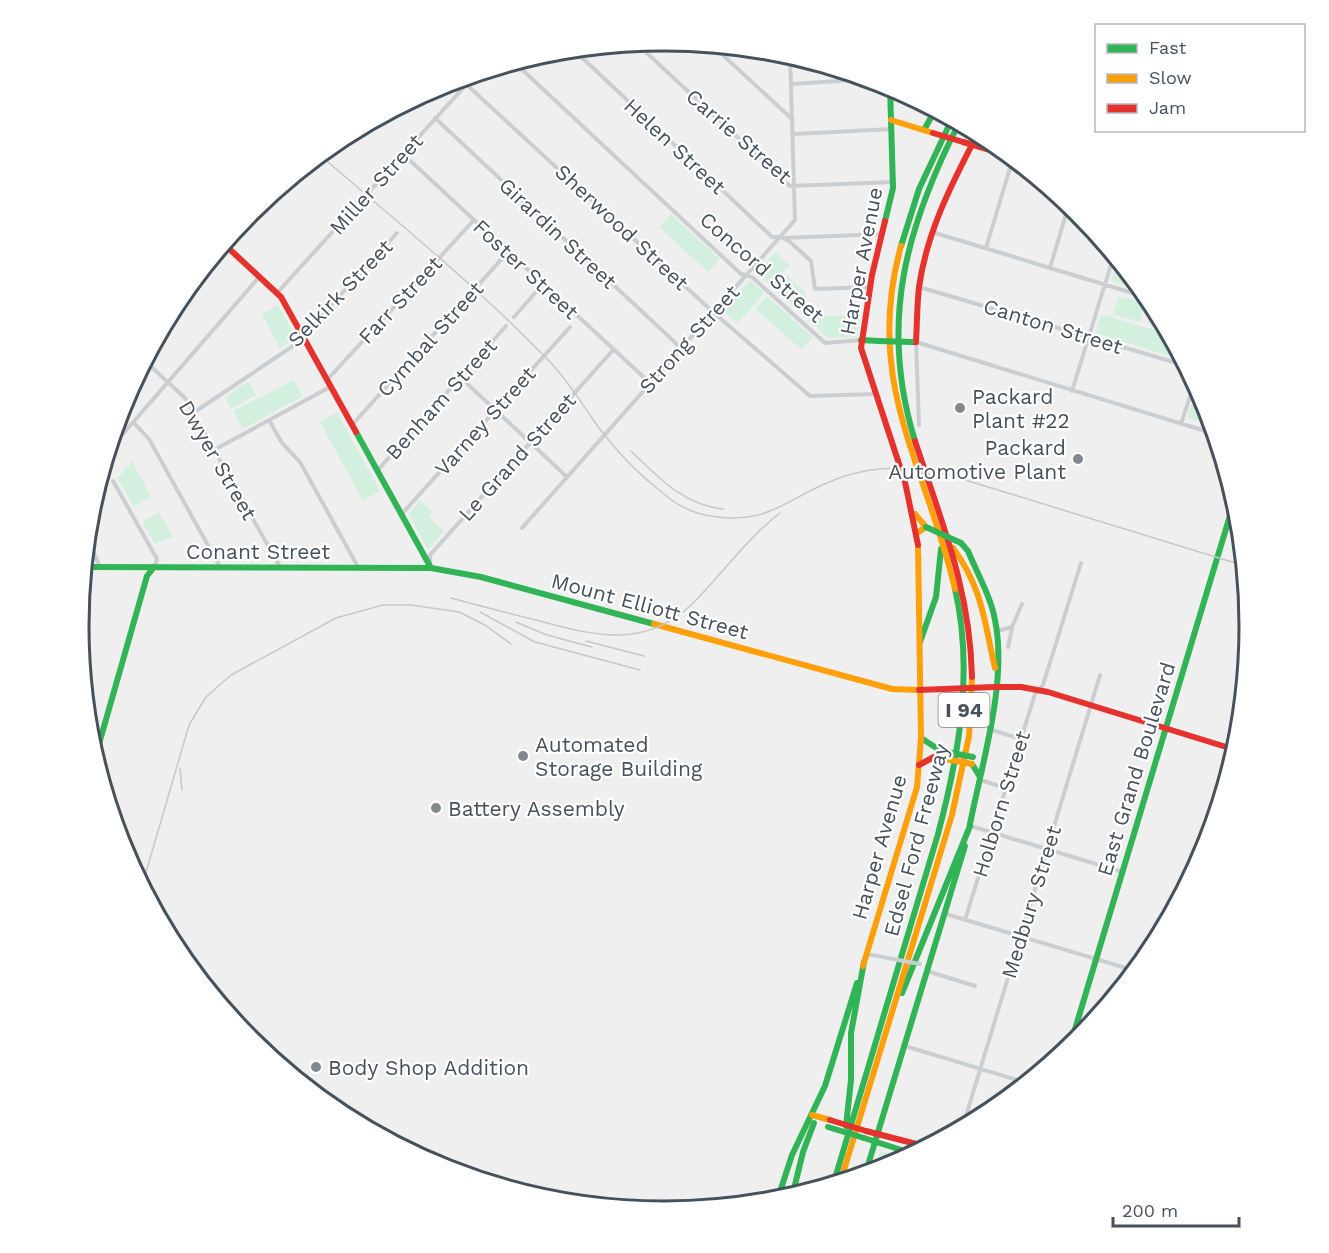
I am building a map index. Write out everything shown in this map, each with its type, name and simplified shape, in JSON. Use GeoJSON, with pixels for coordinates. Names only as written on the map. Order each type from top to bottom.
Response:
{"type":"FeatureCollection","features":[{"type":"Feature","properties":{"kind":"main road","name":"Harper Avenue"},"geometry":{"type":"LineString","coordinates":[[812,1115],[825,1086],[908,819],[917,788],[919,765],[921,738],[918,532],[876,394],[863,361],[861,340],[870,288],[894,182],[890,97]]}},
{"type":"Feature","properties":{"kind":"main road"},"geometry":{"type":"LineString","coordinates":[[924,130],[931,116]]}},
{"type":"Feature","properties":{"kind":"main road"},"geometry":{"type":"LineString","coordinates":[[891,120],[985,149]]}},
{"type":"Feature","properties":{"kind":"main road","name":"Edsel Ford Freeway"},"geometry":{"type":"LineString","coordinates":[[836,1175],[936,844],[961,740],[964,653],[957,597],[940,534],[898,411],[891,370],[889,317],[894,270],[905,224],[921,180],[948,126]]}},
{"type":"Feature","properties":{"kind":"main road","name":"Edsel Ford Freeway"},"geometry":{"type":"LineString","coordinates":[[843,1173],[954,807],[967,745],[972,671],[969,625],[951,545],[920,460],[904,399],[899,367],[897,316],[903,267],[914,218],[934,169],[955,130]]}},
{"type":"Feature","properties":{"kind":"main road"},"geometry":{"type":"LineString","coordinates":[[913,342],[919,287],[931,232],[944,198],[974,142]]}},
{"type":"Feature","properties":{"kind":"main road"},"geometry":{"type":"LineString","coordinates":[[230,249],[277,292],[431,568]]}},
{"type":"Feature","properties":{"kind":"main road","name":"Concord Street"},"geometry":{"type":"LineString","coordinates":[[861,340],[913,342]]}},
{"type":"Feature","properties":{"kind":"main road","name":"Harper Avenue"},"geometry":{"type":"LineString","coordinates":[[912,507],[926,527]]}},
{"type":"Feature","properties":{"kind":"main road","name":"East Grand Boulevard"},"geometry":{"type":"LineString","coordinates":[[1075,1029],[1230,517]]}},
{"type":"Feature","properties":{"kind":"main road"},"geometry":{"type":"LineString","coordinates":[[868,1164],[946,914],[970,826],[985,753],[994,687],[998,631],[968,551],[961,543],[926,527],[921,528],[918,532]]}},
{"type":"Feature","properties":{"kind":"main road"},"geometry":{"type":"LineString","coordinates":[[920,642],[938,598],[942,573],[940,534]]}},
{"type":"Feature","properties":{"kind":"main road"},"geometry":{"type":"LineString","coordinates":[[951,545],[964,562],[990,632],[995,668]]}},
{"type":"Feature","properties":{"kind":"main road","name":"Conant Street"},"geometry":{"type":"LineString","coordinates":[[92,567],[431,568]]}},
{"type":"Feature","properties":{"kind":"main road"},"geometry":{"type":"LineString","coordinates":[[100,740],[147,576],[154,567]]}},
{"type":"Feature","properties":{"kind":"main road","name":"Mount Elliott Street"},"geometry":{"type":"LineString","coordinates":[[431,568],[481,577],[892,689],[994,687],[1039,690],[1227,747]]}},
{"type":"Feature","properties":{"kind":"main road"},"geometry":{"type":"LineString","coordinates":[[921,738],[941,754],[973,761],[985,753]]}},
{"type":"Feature","properties":{"kind":"main road"},"geometry":{"type":"LineString","coordinates":[[919,765],[941,754]]}},
{"type":"Feature","properties":{"kind":"main road"},"geometry":{"type":"LineString","coordinates":[[973,761],[980,780]]}},
{"type":"Feature","properties":{"kind":"main road"},"geometry":{"type":"LineString","coordinates":[[881,1044],[970,826]]}},
{"type":"Feature","properties":{"kind":"main road"},"geometry":{"type":"LineString","coordinates":[[844,1145],[851,1080],[851,1033],[864,962]]}},
{"type":"Feature","properties":{"kind":"main road"},"geometry":{"type":"LineString","coordinates":[[795,1187],[812,1115],[829,1124],[865,1135],[878,1135],[916,1144]]}},
{"type":"Feature","properties":{"kind":"main road"},"geometry":{"type":"LineString","coordinates":[[811,1123],[829,1124]]}},
{"type":"Feature","properties":{"kind":"main road"},"geometry":{"type":"LineString","coordinates":[[781,1190],[792,1155],[811,1123]]}},
{"type":"Feature","properties":{"kind":"main road"},"geometry":{"type":"LineString","coordinates":[[865,1135],[875,1142],[902,1150]]}},
{"type":"Feature","properties":{"kind":"street","name":"Carrie Street"},"geometry":{"type":"LineString","coordinates":[[646,51],[790,186],[894,182]]}},
{"type":"Feature","properties":{"kind":"street"},"geometry":{"type":"LineString","coordinates":[[722,54],[793,121]]}},
{"type":"Feature","properties":{"kind":"street","name":"Helen Street"},"geometry":{"type":"LineString","coordinates":[[581,57],[772,237],[780,237],[789,241],[811,261],[814,288],[870,288]]}},
{"type":"Feature","properties":{"kind":"street","name":"Strong Street"},"geometry":{"type":"LineString","coordinates":[[522,528],[795,220],[791,65]]}},
{"type":"Feature","properties":{"kind":"street","name":"Concord Street"},"geometry":{"type":"LineString","coordinates":[[522,70],[740,273],[752,277],[825,343],[861,340]]}},
{"type":"Feature","properties":{"kind":"street"},"geometry":{"type":"LineString","coordinates":[[792,84],[844,81]]}},
{"type":"Feature","properties":{"kind":"street","name":"Sherwood Street"},"geometry":{"type":"LineString","coordinates":[[468,86],[713,312],[811,397],[876,394]]}},
{"type":"Feature","properties":{"kind":"street","name":"Miller Street"},"geometry":{"type":"LineString","coordinates":[[277,292],[462,89]]}},
{"type":"Feature","properties":{"kind":"street","name":"Girardin Street"},"geometry":{"type":"LineString","coordinates":[[435,118],[681,348]]}},
{"type":"Feature","properties":{"kind":"street"},"geometry":{"type":"LineString","coordinates":[[794,134],[892,129]]}},
{"type":"Feature","properties":{"kind":"street","name":"Foster Street"},"geometry":{"type":"LineString","coordinates":[[403,154],[650,383]]}},
{"type":"Feature","properties":{"kind":"street"},"geometry":{"type":"LineString","coordinates":[[986,249],[1009,166]]}},
{"type":"Feature","properties":{"kind":"street"},"geometry":{"type":"LineString","coordinates":[[1050,268],[1066,216]]}},
{"type":"Feature","properties":{"kind":"street","name":"Farr Street"},"geometry":{"type":"LineString","coordinates":[[214,450],[328,384],[474,220]]}},
{"type":"Feature","properties":{"kind":"street"},"geometry":{"type":"LineString","coordinates":[[931,232],[1133,293]]}},
{"type":"Feature","properties":{"kind":"street","name":"Selkirk Street"},"geometry":{"type":"LineString","coordinates":[[193,413],[303,337],[398,233]]}},
{"type":"Feature","properties":{"kind":"street"},"geometry":{"type":"LineString","coordinates":[[780,237],[882,234]]}},
{"type":"Feature","properties":{"kind":"street","name":"Cymbal Street"},"geometry":{"type":"LineString","coordinates":[[351,426],[508,252]]}},
{"type":"Feature","properties":{"kind":"street"},"geometry":{"type":"LineString","coordinates":[[1072,391],[1111,264]]}},
{"type":"Feature","properties":{"kind":"street"},"geometry":{"type":"LineString","coordinates":[[123,435],[260,276]]}},
{"type":"Feature","properties":{"kind":"street"},"geometry":{"type":"LineString","coordinates":[[514,317],[543,284]]}},
{"type":"Feature","properties":{"kind":"street","name":"Canton Street"},"geometry":{"type":"LineString","coordinates":[[919,287],[1176,363]]}},
{"type":"Feature","properties":{"kind":"street","name":"Benham Street"},"geometry":{"type":"LineString","coordinates":[[376,471],[506,326]]}},
{"type":"Feature","properties":{"kind":"street","name":"Varney Street"},"geometry":{"type":"LineString","coordinates":[[401,516],[570,327]]}},
{"type":"Feature","properties":{"kind":"street"},"geometry":{"type":"LineString","coordinates":[[913,342],[919,425]]}},
{"type":"Feature","properties":{"kind":"street","name":"Concord Street"},"geometry":{"type":"LineString","coordinates":[[913,342],[1205,431]]}},
{"type":"Feature","properties":{"kind":"street","name":"Le Grand Street"},"geometry":{"type":"LineString","coordinates":[[431,568],[430,555],[613,350]]}},
{"type":"Feature","properties":{"kind":"street","name":"Dwyer Street"},"geometry":{"type":"LineString","coordinates":[[151,367],[185,398],[280,567]]}},
{"type":"Feature","properties":{"kind":"street"},"geometry":{"type":"LineString","coordinates":[[460,377],[566,476]]}},
{"type":"Feature","properties":{"kind":"street"},"geometry":{"type":"LineString","coordinates":[[1181,424],[1190,393]]}},
{"type":"Feature","properties":{"kind":"street"},"geometry":{"type":"LineString","coordinates":[[269,420],[282,443],[300,462],[358,567]]}},
{"type":"Feature","properties":{"kind":"street"},"geometry":{"type":"LineString","coordinates":[[133,423],[149,439],[220,567]]}},
{"type":"Feature","properties":{"kind":"street"},"geometry":{"type":"LineString","coordinates":[[113,481],[157,559],[154,567]]}},
{"type":"Feature","properties":{"kind":"street"},"geometry":{"type":"LineString","coordinates":[[94,553],[100,567]]}},
{"type":"Feature","properties":{"kind":"street","name":"Holborn Street"},"geometry":{"type":"LineString","coordinates":[[965,920],[1035,694],[1043,685],[1081,563]]}},
{"type":"Feature","properties":{"kind":"street"},"geometry":{"type":"LineString","coordinates":[[1008,647],[1012,628],[1022,604]]}},
{"type":"Feature","properties":{"kind":"street"},"geometry":{"type":"LineString","coordinates":[[998,631],[1012,628]]}},
{"type":"Feature","properties":{"kind":"street","name":"Medbury Street"},"geometry":{"type":"LineString","coordinates":[[966,1116],[1100,675]]}},
{"type":"Feature","properties":{"kind":"street"},"geometry":{"type":"LineString","coordinates":[[989,729],[1021,739]]}},
{"type":"Feature","properties":{"kind":"street"},"geometry":{"type":"LineString","coordinates":[[980,780],[1006,788]]}},
{"type":"Feature","properties":{"kind":"street"},"geometry":{"type":"LineString","coordinates":[[970,826],[1122,872]]}},
{"type":"Feature","properties":{"kind":"street"},"geometry":{"type":"LineString","coordinates":[[946,914],[1127,968]]}},
{"type":"Feature","properties":{"kind":"street"},"geometry":{"type":"LineString","coordinates":[[866,953],[930,964]]}},
{"type":"Feature","properties":{"kind":"street"},"geometry":{"type":"LineString","coordinates":[[927,972],[975,986]]}},
{"type":"Feature","properties":{"kind":"street"},"geometry":{"type":"LineString","coordinates":[[905,1046],[1018,1080]]}},
{"type":"Feature","properties":{"kind":"green space"},"geometry":{"type":"Polygon","coordinates":[[[671,214],[720,259],[708,272],[659,227],[671,214]]]}},
{"type":"Feature","properties":{"kind":"green space"},"geometry":{"type":"Polygon","coordinates":[[[775,252],[790,265],[771,286],[757,273],[775,252]]]}},
{"type":"Feature","properties":{"kind":"green space"},"geometry":{"type":"Polygon","coordinates":[[[1115,269],[1128,286],[1111,281],[1115,269]]]}},
{"type":"Feature","properties":{"kind":"green space"},"geometry":{"type":"Polygon","coordinates":[[[786,275],[805,291],[808,315],[860,316],[858,337],[828,338],[774,288],[786,275]]]}},
{"type":"Feature","properties":{"kind":"green space"},"geometry":{"type":"Polygon","coordinates":[[[750,280],[765,293],[737,324],[723,311],[750,280]]]}},
{"type":"Feature","properties":{"kind":"green space"},"geometry":{"type":"Polygon","coordinates":[[[767,296],[813,337],[802,350],[755,309],[767,296]]]}},
{"type":"Feature","properties":{"kind":"green space"},"geometry":{"type":"Polygon","coordinates":[[[1119,296],[1139,301],[1144,308],[1140,322],[1113,314],[1119,296]]]}},
{"type":"Feature","properties":{"kind":"green space"},"geometry":{"type":"Polygon","coordinates":[[[278,305],[296,338],[280,349],[262,314],[278,305]]]}},
{"type":"Feature","properties":{"kind":"green space"},"geometry":{"type":"Polygon","coordinates":[[[1101,314],[1158,331],[1173,357],[1095,333],[1101,314]]]}},
{"type":"Feature","properties":{"kind":"green space"},"geometry":{"type":"Polygon","coordinates":[[[1149,317],[1155,326],[1147,324],[1149,317]]]}},
{"type":"Feature","properties":{"kind":"green space"},"geometry":{"type":"Polygon","coordinates":[[[294,380],[303,396],[243,429],[233,411],[294,380]]]}},
{"type":"Feature","properties":{"kind":"green space"},"geometry":{"type":"Polygon","coordinates":[[[248,381],[256,395],[231,409],[225,397],[248,381]]]}},
{"type":"Feature","properties":{"kind":"green space"},"geometry":{"type":"Polygon","coordinates":[[[1193,399],[1202,423],[1187,418],[1193,399]]]}},
{"type":"Feature","properties":{"kind":"green space"},"geometry":{"type":"Polygon","coordinates":[[[337,412],[380,491],[363,501],[320,422],[337,412]]]}},
{"type":"Feature","properties":{"kind":"green space"},"geometry":{"type":"Polygon","coordinates":[[[132,461],[151,497],[134,507],[118,478],[132,461]]]}},
{"type":"Feature","properties":{"kind":"green space"},"geometry":{"type":"Polygon","coordinates":[[[420,500],[433,512],[429,517],[444,531],[428,550],[409,514],[420,500]]]}},
{"type":"Feature","properties":{"kind":"green space"},"geometry":{"type":"Polygon","coordinates":[[[159,512],[173,537],[155,544],[142,522],[159,512]]]}},
{"type":"Feature","properties":{"kind":"green space"},"geometry":{"type":"Polygon","coordinates":[[[880,1151],[892,1155],[885,1158],[877,1161],[880,1151]]]}},
{"type":"Feature","properties":{"kind":"railway"},"geometry":{"type":"LineString","coordinates":[[327,161],[494,307],[557,369],[603,433],[624,457],[656,487],[689,510],[717,517],[750,517],[763,514],[827,483],[859,472],[892,468],[909,469],[959,478],[1236,563]]}},
{"type":"Feature","properties":{"kind":"railway"},"geometry":{"type":"LineString","coordinates":[[631,451],[661,480],[683,496],[723,509]]}},
{"type":"Feature","properties":{"kind":"railway"},"geometry":{"type":"LineString","coordinates":[[451,598],[597,634],[636,633],[673,619],[691,605],[756,534],[780,513]]}},
{"type":"Feature","properties":{"kind":"railway"},"geometry":{"type":"LineString","coordinates":[[145,875],[189,725],[206,697],[231,675],[336,618],[383,605],[411,605],[459,612],[485,625],[511,644]]}},
{"type":"Feature","properties":{"kind":"railway"},"geometry":{"type":"LineString","coordinates":[[480,612],[535,642],[640,670]]}},
{"type":"Feature","properties":{"kind":"railway"},"geometry":{"type":"LineString","coordinates":[[516,622],[547,635],[592,647]]}},
{"type":"Feature","properties":{"kind":"railway"},"geometry":{"type":"LineString","coordinates":[[586,641],[644,656]]}},
{"type":"Feature","properties":{"kind":"railway"},"geometry":{"type":"LineString","coordinates":[[180,768],[182,790]]}},
{"type":"Feature","properties":{"kind":"traffic: fast"},"geometry":{"type":"LineString","coordinates":[[885,221],[893,188],[890,97]]}},
{"type":"Feature","properties":{"kind":"traffic: fast"},"geometry":{"type":"LineString","coordinates":[[924,130],[931,117]]}},
{"type":"Feature","properties":{"kind":"traffic: fast"},"geometry":{"type":"LineString","coordinates":[[901,246],[919,189],[949,126]]}},
{"type":"Feature","properties":{"kind":"traffic: fast"},"geometry":{"type":"LineString","coordinates":[[915,441],[904,398],[899,357],[899,317],[903,278],[924,201],[955,130]]}},
{"type":"Feature","properties":{"kind":"traffic: fast"},"geometry":{"type":"LineString","coordinates":[[861,340],[879,341]]}},
{"type":"Feature","properties":{"kind":"traffic: fast"},"geometry":{"type":"LineString","coordinates":[[879,341],[911,342]]}},
{"type":"Feature","properties":{"kind":"traffic: fast"},"geometry":{"type":"LineString","coordinates":[[356,432],[431,568]]}},
{"type":"Feature","properties":{"kind":"traffic: fast"},"geometry":{"type":"LineString","coordinates":[[1075,1029],[1230,517]]}},
{"type":"Feature","properties":{"kind":"traffic: fast"},"geometry":{"type":"LineString","coordinates":[[926,527],[961,543]]}},
{"type":"Feature","properties":{"kind":"traffic: fast"},"geometry":{"type":"LineString","coordinates":[[961,543],[968,551],[990,603],[998,644],[996,697],[969,829]]}},
{"type":"Feature","properties":{"kind":"traffic: fast"},"geometry":{"type":"LineString","coordinates":[[920,642],[936,597],[941,549]]}},
{"type":"Feature","properties":{"kind":"traffic: fast"},"geometry":{"type":"LineString","coordinates":[[92,567],[431,568],[481,577],[654,624]]}},
{"type":"Feature","properties":{"kind":"traffic: fast"},"geometry":{"type":"LineString","coordinates":[[100,740],[147,576],[154,567]]}},
{"type":"Feature","properties":{"kind":"traffic: fast"},"geometry":{"type":"LineString","coordinates":[[836,1175],[946,804],[958,743],[964,682],[961,620],[955,589]]}},
{"type":"Feature","properties":{"kind":"traffic: fast"},"geometry":{"type":"LineString","coordinates":[[921,738],[941,751]]}},
{"type":"Feature","properties":{"kind":"traffic: fast"},"geometry":{"type":"LineString","coordinates":[[941,751],[973,757]]}},
{"type":"Feature","properties":{"kind":"traffic: fast"},"geometry":{"type":"LineString","coordinates":[[972,764],[980,777]]}},
{"type":"Feature","properties":{"kind":"traffic: fast"},"geometry":{"type":"LineString","coordinates":[[902,993],[970,826]]}},
{"type":"Feature","properties":{"kind":"traffic: fast"},"geometry":{"type":"LineString","coordinates":[[868,1164],[965,846]]}},
{"type":"Feature","properties":{"kind":"traffic: fast"},"geometry":{"type":"LineString","coordinates":[[846,1126],[851,1080],[851,1033],[864,962]]}},
{"type":"Feature","properties":{"kind":"traffic: fast"},"geometry":{"type":"LineString","coordinates":[[781,1190],[792,1155],[825,1086],[857,983]]}},
{"type":"Feature","properties":{"kind":"traffic: fast"},"geometry":{"type":"LineString","coordinates":[[795,1187],[803,1152],[814,1123]]}},
{"type":"Feature","properties":{"kind":"traffic: fast"},"geometry":{"type":"LineString","coordinates":[[828,1127],[864,1138]]}},
{"type":"Feature","properties":{"kind":"traffic: fast"},"geometry":{"type":"LineString","coordinates":[[864,1138],[902,1150]]}},
{"type":"Feature","properties":{"kind":"traffic: slow"},"geometry":{"type":"LineString","coordinates":[[891,120],[933,133]]}},
{"type":"Feature","properties":{"kind":"traffic: slow"},"geometry":{"type":"LineString","coordinates":[[901,246],[891,295],[889,340],[894,382],[903,422],[943,544],[955,589]]}},
{"type":"Feature","properties":{"kind":"traffic: slow"},"geometry":{"type":"LineString","coordinates":[[915,514],[926,527],[917,533]]}},
{"type":"Feature","properties":{"kind":"traffic: slow"},"geometry":{"type":"LineString","coordinates":[[863,966],[917,787],[921,738],[918,545]]}},
{"type":"Feature","properties":{"kind":"traffic: slow"},"geometry":{"type":"LineString","coordinates":[[953,548],[971,577],[977,592],[995,668]]}},
{"type":"Feature","properties":{"kind":"traffic: slow"},"geometry":{"type":"LineString","coordinates":[[654,624],[892,689],[919,690]]}},
{"type":"Feature","properties":{"kind":"traffic: slow"},"geometry":{"type":"LineString","coordinates":[[843,1173],[952,815],[969,736],[972,677]]}},
{"type":"Feature","properties":{"kind":"traffic: slow"},"geometry":{"type":"LineString","coordinates":[[940,758],[972,764]]}},
{"type":"Feature","properties":{"kind":"traffic: slow"},"geometry":{"type":"LineString","coordinates":[[812,1115],[830,1120]]}},
{"type":"Feature","properties":{"kind":"traffic: jam"},"geometry":{"type":"LineString","coordinates":[[933,133],[963,142]]}},
{"type":"Feature","properties":{"kind":"traffic: jam"},"geometry":{"type":"LineString","coordinates":[[963,142],[984,148]]}},
{"type":"Feature","properties":{"kind":"traffic: jam"},"geometry":{"type":"LineString","coordinates":[[911,342],[916,342],[919,287],[928,246],[950,189],[974,142]]}},
{"type":"Feature","properties":{"kind":"traffic: jam"},"geometry":{"type":"LineString","coordinates":[[885,221],[872,275],[861,348],[905,482],[918,545]]}},
{"type":"Feature","properties":{"kind":"traffic: jam"},"geometry":{"type":"LineString","coordinates":[[230,250],[281,297],[356,432]]}},
{"type":"Feature","properties":{"kind":"traffic: jam"},"geometry":{"type":"LineString","coordinates":[[915,441],[960,585],[966,614],[972,677]]}},
{"type":"Feature","properties":{"kind":"traffic: jam"},"geometry":{"type":"LineString","coordinates":[[994,687],[1021,687],[1048,692],[1227,747]]}},
{"type":"Feature","properties":{"kind":"traffic: jam"},"geometry":{"type":"LineString","coordinates":[[919,690],[994,687]]}},
{"type":"Feature","properties":{"kind":"traffic: jam"},"geometry":{"type":"LineString","coordinates":[[919,765],[934,757],[940,758]]}},
{"type":"Feature","properties":{"kind":"traffic: jam"},"geometry":{"type":"LineString","coordinates":[[830,1120],[866,1131]]}},
{"type":"Feature","properties":{"kind":"traffic: jam"},"geometry":{"type":"LineString","coordinates":[[866,1131],[917,1144]]}},
{"type":"Feature","properties":{"kind":"place","name":"Packard Plant #22"},"geometry":{"type":"Point","coordinates":[960,408]}},
{"type":"Feature","properties":{"kind":"place","name":"Packard Automotive Plant"},"geometry":{"type":"Point","coordinates":[1078,459]}},
{"type":"Feature","properties":{"kind":"place","name":"Automated Storage Building"},"geometry":{"type":"Point","coordinates":[523,756]}},
{"type":"Feature","properties":{"kind":"place","name":"Battery Assembly"},"geometry":{"type":"Point","coordinates":[436,808]}},
{"type":"Feature","properties":{"kind":"place","name":"Body Shop Addition"},"geometry":{"type":"Point","coordinates":[316,1067]}}]}
